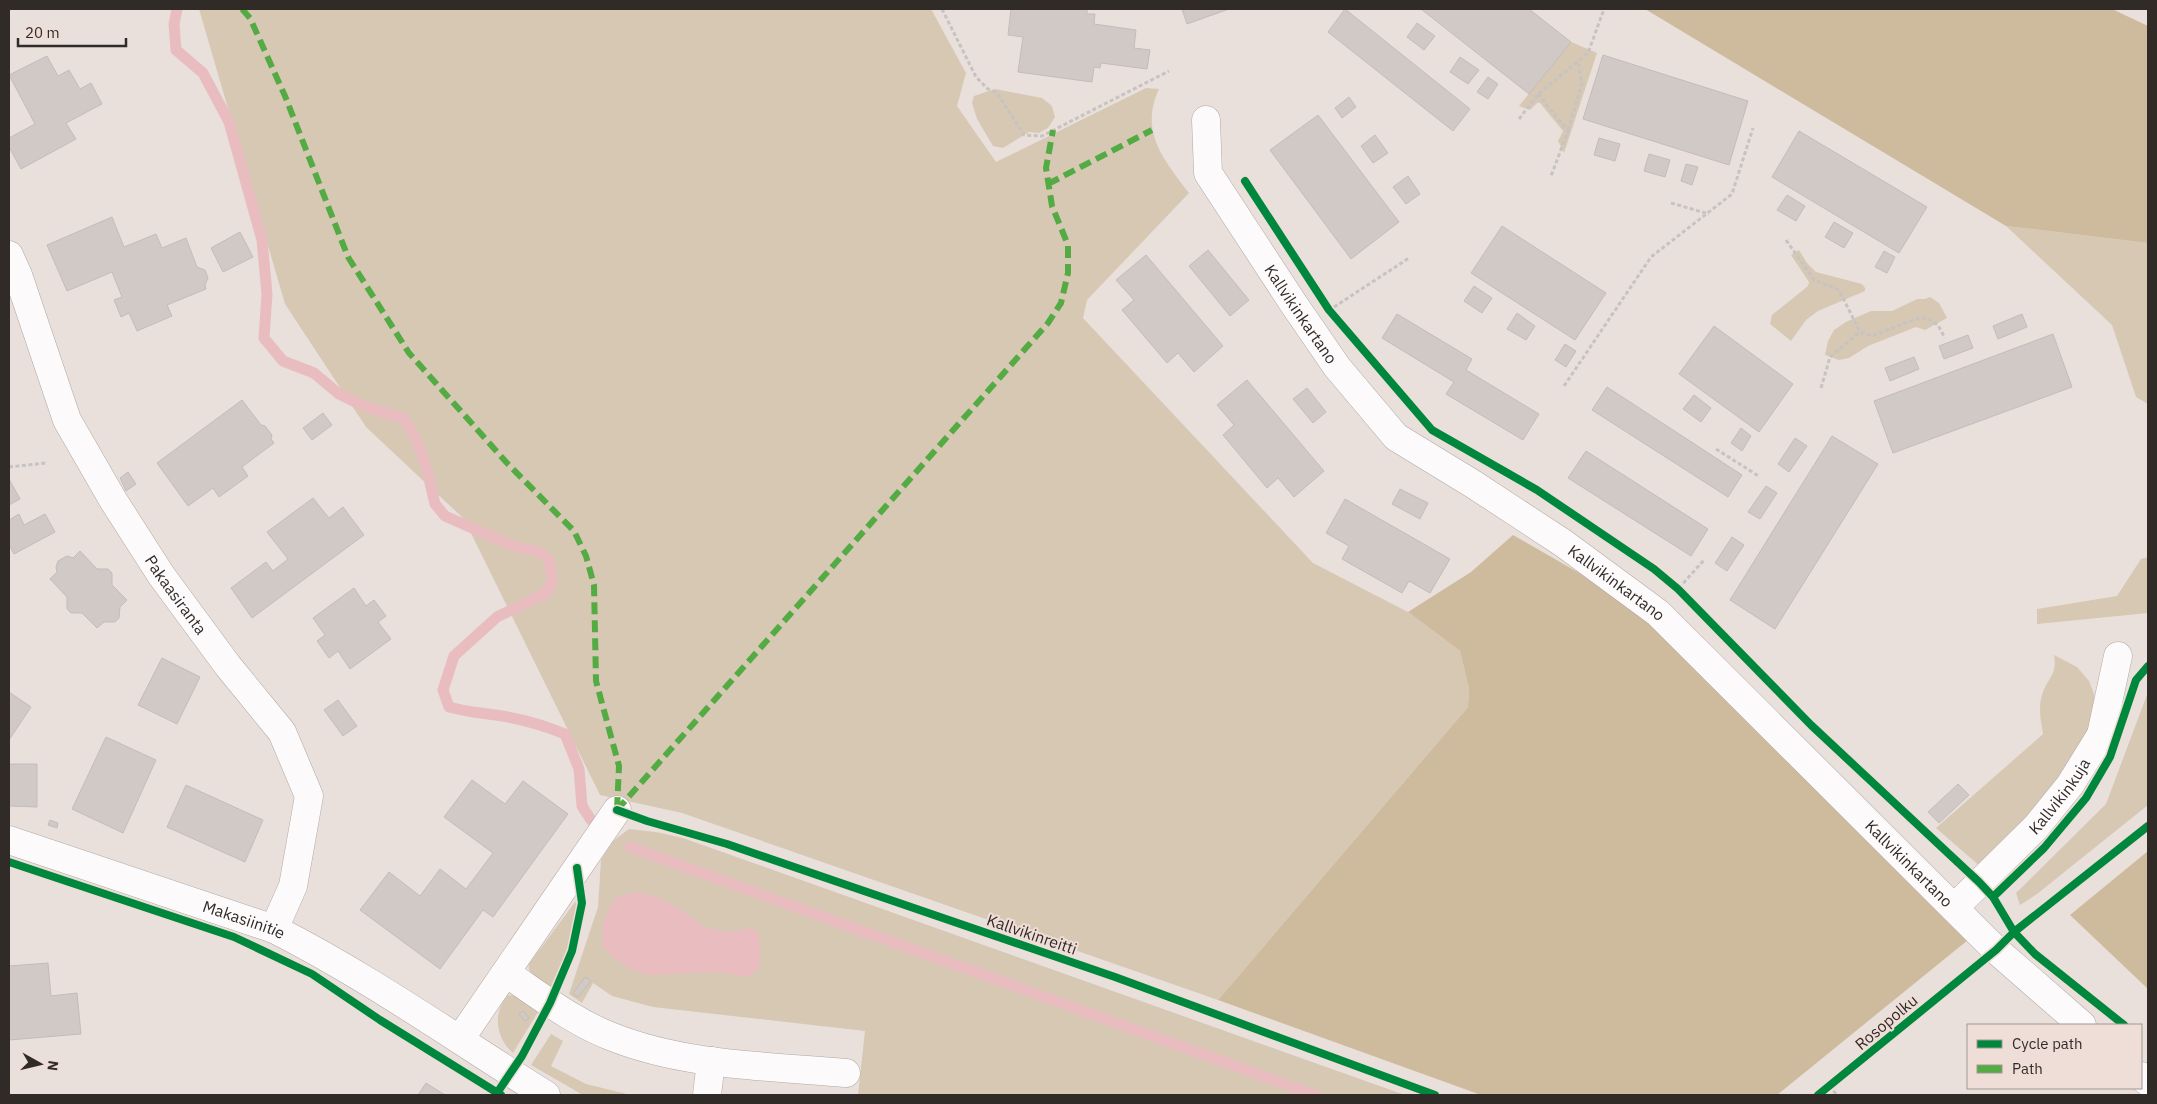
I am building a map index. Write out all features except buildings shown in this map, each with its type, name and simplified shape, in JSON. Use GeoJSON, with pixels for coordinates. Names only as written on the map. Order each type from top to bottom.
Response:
{"type":"FeatureCollection","features":[{"type":"Feature","properties":{"kind":"street","name":"Kallvikinkartano"},"geometry":{"type":"LineString","coordinates":[[1206,120],[1208,173],[1337,367],[1396,437],[1473,484],[1563,543],[1658,613],[1996,950],[2081,1024]]}},
{"type":"Feature","properties":{"kind":"street","name":"Pakaasiranta"},"geometry":{"type":"LineString","coordinates":[[9,255],[18,275],[67,420],[113,500],[161,575],[228,666],[282,732],[309,796],[293,886],[274,929]]}},
{"type":"Feature","properties":{"kind":"street","name":"Kallvikinkuja"},"geometry":{"type":"LineString","coordinates":[[1954,908],[2036,828],[2070,785],[2101,735],[2118,656]]}},
{"type":"Feature","properties":{"kind":"street"},"geometry":{"type":"LineString","coordinates":[[460,1039],[617,810]]}},
{"type":"Feature","properties":{"kind":"street","name":"Makasiinitie"},"geometry":{"type":"LineString","coordinates":[[9,840],[274,929],[314,949],[460,1039],[546,1095]]}},
{"type":"Feature","properties":{"kind":"street"},"geometry":{"type":"LineString","coordinates":[[506,972],[550,1003],[608,1036],[657,1052],[711,1061],[846,1073]]}},
{"type":"Feature","properties":{"kind":"street"},"geometry":{"type":"LineString","coordinates":[[707,1095],[711,1061]]}},
{"type":"Feature","properties":{"kind":"path"},"geometry":{"type":"LineString","coordinates":[[942,9],[976,77],[988,89],[997,93],[1024,135],[1042,136],[1169,70]]}},
{"type":"Feature","properties":{"kind":"path"},"geometry":{"type":"LineString","coordinates":[[1519,119],[1538,94],[1588,53],[1604,9]]}},
{"type":"Feature","properties":{"kind":"path"},"geometry":{"type":"LineString","coordinates":[[1551,176],[1568,131],[1582,84],[1578,61]]}},
{"type":"Feature","properties":{"kind":"path"},"geometry":{"type":"LineString","coordinates":[[1538,94],[1568,131]]}},
{"type":"Feature","properties":{"kind":"path"},"geometry":{"type":"LineString","coordinates":[[1564,386],[1650,257],[1732,194],[1752,128]]}},
{"type":"Feature","properties":{"kind":"path"},"geometry":{"type":"LineString","coordinates":[[1671,203],[1708,214]]}},
{"type":"Feature","properties":{"kind":"path"},"geometry":{"type":"LineString","coordinates":[[1786,240],[1814,280],[1839,290],[1860,332],[1872,336],[1916,319],[1927,318],[1938,325],[1946,338]]}},
{"type":"Feature","properties":{"kind":"path"},"geometry":{"type":"LineString","coordinates":[[1329,310],[1409,258]]}},
{"type":"Feature","properties":{"kind":"path"},"geometry":{"type":"LineString","coordinates":[[1324,302],[1336,318]]}},
{"type":"Feature","properties":{"kind":"path"},"geometry":{"type":"LineString","coordinates":[[1822,388],[1830,357],[1860,332]]}},
{"type":"Feature","properties":{"kind":"path"},"geometry":{"type":"LineString","coordinates":[[1716,449],[1760,477]]}},
{"type":"Feature","properties":{"kind":"path"},"geometry":{"type":"LineString","coordinates":[[9,467],[46,463]]}},
{"type":"Feature","properties":{"kind":"path"},"geometry":{"type":"LineString","coordinates":[[1685,596],[1675,586],[1704,560]]}},
{"type":"Feature","properties":{"kind":"path"},"geometry":{"type":"LineString","coordinates":[[1837,1080],[1827,1089],[1837,1095]]}},
{"type":"Feature","properties":{"kind":"shaded area"},"geometry":{"type":"Polygon","coordinates":[[[199,9],[931,9],[966,73],[957,106],[996,162],[1146,88],[1159,89],[1154,104],[1153,132],[1163,157],[1189,193],[1087,300],[1083,318],[1313,563],[1408,612],[1460,651],[1469,689],[1468,707],[1218,1000],[682,813],[600,795],[464,519],[366,427],[285,304],[199,9]]]}},
{"type":"Feature","properties":{"kind":"shaded area"},"geometry":{"type":"Polygon","coordinates":[[[1645,9],[2112,9],[2148,26],[2148,243],[2006,226],[1645,9]]]}},
{"type":"Feature","properties":{"kind":"shaded area"},"geometry":{"type":"Polygon","coordinates":[[[1571,42],[1597,53],[1564,153],[1558,141],[1563,131],[1540,103],[1537,103],[1530,110],[1519,106],[1571,42]]]}},
{"type":"Feature","properties":{"kind":"shaded area"},"geometry":{"type":"Polygon","coordinates":[[[995,89],[1042,98],[1052,106],[1055,117],[1048,128],[1039,133],[1029,132],[1003,148],[993,146],[977,119],[972,103],[974,96],[995,89]]]}},
{"type":"Feature","properties":{"kind":"shaded area"},"geometry":{"type":"Polygon","coordinates":[[[2006,226],[2148,243],[2148,404],[2136,397],[2112,325],[2006,226]]]}},
{"type":"Feature","properties":{"kind":"shaded area"},"geometry":{"type":"Polygon","coordinates":[[[1799,250],[1807,263],[1816,272],[1862,284],[1865,291],[1818,311],[1806,320],[1791,341],[1770,324],[1772,315],[1808,286],[1809,282],[1791,255],[1799,250]]]}},
{"type":"Feature","properties":{"kind":"shaded area"},"geometry":{"type":"Polygon","coordinates":[[[1930,297],[1939,303],[1947,318],[1925,330],[1916,327],[1868,346],[1849,358],[1839,360],[1825,355],[1828,341],[1834,330],[1846,322],[1871,311],[1892,311],[1917,299],[1930,297]]]}},
{"type":"Feature","properties":{"kind":"shaded area"},"geometry":{"type":"Polygon","coordinates":[[[1513,535],[1619,596],[1697,667],[1968,940],[1777,1095],[1481,1095],[1218,1000],[1468,707],[1469,689],[1460,651],[1408,612],[1471,572],[1513,535]]]}},
{"type":"Feature","properties":{"kind":"shaded area"},"geometry":{"type":"Polygon","coordinates":[[[2148,557],[2148,613],[2037,624],[2037,609],[2117,596],[2141,559],[2148,557]]]}},
{"type":"Feature","properties":{"kind":"shaded area"},"geometry":{"type":"Polygon","coordinates":[[[2054,655],[2077,667],[2089,681],[2094,694],[2094,710],[2091,725],[2070,769],[1982,868],[1936,828],[2043,734],[2040,705],[2044,689],[2055,667],[2054,655]]]}},
{"type":"Feature","properties":{"kind":"shaded area"},"geometry":{"type":"Polygon","coordinates":[[[2148,692],[2148,805],[2037,894],[2020,905],[2016,893],[2106,804],[2148,692]]]}},
{"type":"Feature","properties":{"kind":"shaded area"},"geometry":{"type":"Polygon","coordinates":[[[629,829],[683,838],[1405,1095],[858,1095],[865,1031],[653,1007],[612,996],[593,983],[582,1003],[569,994],[598,907],[601,860],[613,841],[629,829]]]}},
{"type":"Feature","properties":{"kind":"shaded area"},"geometry":{"type":"Polygon","coordinates":[[[2148,851],[2148,989],[2070,915],[2148,851]]]}},
{"type":"Feature","properties":{"kind":"shaded area"},"geometry":{"type":"Polygon","coordinates":[[[634,892],[655,896],[680,909],[704,927],[728,932],[751,928],[758,932],[760,967],[749,977],[719,972],[647,975],[633,970],[616,960],[603,947],[603,921],[615,898],[634,892]]]}},
{"type":"Feature","properties":{"kind":"shaded area"},"geometry":{"type":"Polygon","coordinates":[[[575,902],[578,904],[569,950],[552,990],[533,977],[530,973],[529,964],[575,902]]]}},
{"type":"Feature","properties":{"kind":"shaded area"},"geometry":{"type":"Polygon","coordinates":[[[508,995],[516,996],[538,1012],[513,1053],[503,1040],[498,1025],[500,1010],[508,995]]]}},
{"type":"Feature","properties":{"kind":"shaded area"},"geometry":{"type":"Polygon","coordinates":[[[551,1034],[563,1041],[551,1066],[586,1084],[631,1095],[583,1095],[531,1065],[551,1034]]]}},
{"type":"Feature","properties":{"kind":"waterway"},"geometry":{"type":"LineString","coordinates":[[177,9],[174,24],[176,50],[203,73],[229,122],[262,240],[267,294],[264,338],[283,361],[314,373],[339,394],[364,406],[404,419],[417,441],[427,470],[435,504],[445,516],[513,546],[540,552],[549,560],[552,581],[546,593],[497,617],[454,656],[443,690],[449,707],[517,719],[565,734],[579,769],[582,806],[591,820]]}},
{"type":"Feature","properties":{"kind":"waterway"},"geometry":{"type":"LineString","coordinates":[[630,847],[1315,1095]]}},
{"type":"Feature","properties":{"kind":"marked path"},"geometry":{"type":"LineString","coordinates":[[242,9],[250,18],[285,96],[348,257],[409,353],[507,463],[574,531],[586,556],[594,585],[596,681],[619,766],[617,810]]}},
{"type":"Feature","properties":{"kind":"marked path"},"geometry":{"type":"LineString","coordinates":[[617,810],[1048,323],[1061,303],[1068,273],[1068,245],[1052,206],[1046,168],[1053,130]]}},
{"type":"Feature","properties":{"kind":"marked path"},"geometry":{"type":"LineString","coordinates":[[1048,184],[1152,130]]}},
{"type":"Feature","properties":{"kind":"cycle path"},"geometry":{"type":"LineString","coordinates":[[1245,181],[1329,310],[1432,430],[1537,490],[1654,569],[1678,589],[1811,725],[1979,882],[1993,897],[2014,932],[2035,954],[2123,1024]]}},
{"type":"Feature","properties":{"kind":"cycle path"},"geometry":{"type":"LineString","coordinates":[[1993,897],[2044,848],[2086,798],[2110,757],[2136,680],[2148,666]]}},
{"type":"Feature","properties":{"kind":"cycle path","name":"Kallvikinreitti"},"geometry":{"type":"LineString","coordinates":[[617,810],[647,821],[727,844],[1115,977],[1435,1095]]}},
{"type":"Feature","properties":{"kind":"cycle path","name":"Rosopolku"},"geometry":{"type":"LineString","coordinates":[[1818,1095],[1996,950],[2014,932],[2148,826]]}},
{"type":"Feature","properties":{"kind":"cycle path"},"geometry":{"type":"LineString","coordinates":[[9,862],[234,937],[312,974],[380,1020],[501,1095]]}},
{"type":"Feature","properties":{"kind":"cycle path"},"geometry":{"type":"LineString","coordinates":[[497,1093],[522,1056],[550,1003],[572,951],[582,903],[577,868]]}}]}
